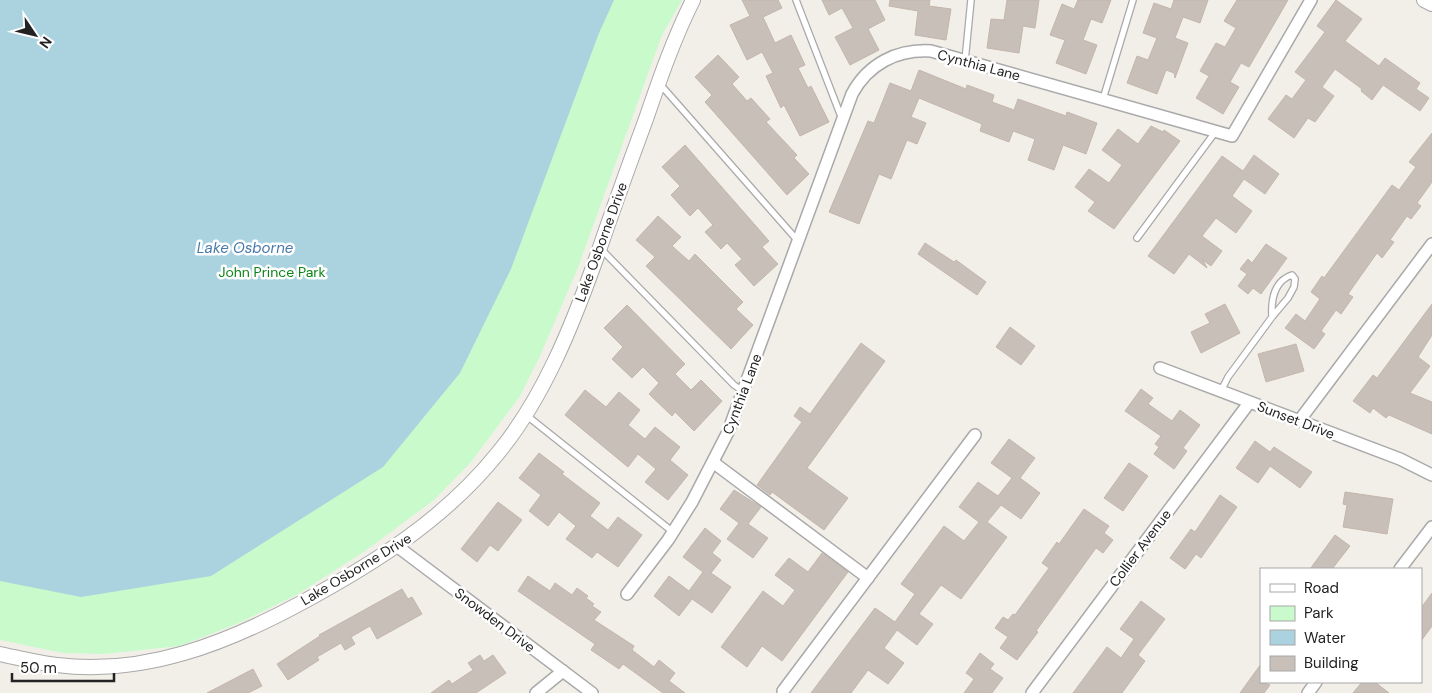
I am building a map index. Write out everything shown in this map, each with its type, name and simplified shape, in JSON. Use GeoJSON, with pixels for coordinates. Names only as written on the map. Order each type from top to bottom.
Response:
{"type":"FeatureCollection","features":[{"type":"Feature","properties":{"kind":"street","name":"Lake Osborne Drive"},"geometry":{"type":"LineString","coordinates":[[0,654],[58,665],[87,667],[127,664],[190,653],[269,620],[337,584],[398,546],[436,517],[499,452],[525,414],[567,334],[680,24],[693,0]]}},
{"type":"Feature","properties":{"kind":"street","name":"Cynthia Lane"},"geometry":{"type":"LineString","coordinates":[[628,594],[673,532],[714,463],[743,392],[842,121],[856,86],[869,71],[884,60],[902,53],[921,51],[965,60],[1232,136],[1311,0]]}},
{"type":"Feature","properties":{"kind":"street"},"geometry":{"type":"LineString","coordinates":[[1424,0],[1432,4]]}},
{"type":"Feature","properties":{"kind":"street"},"geometry":{"type":"LineString","coordinates":[[1300,422],[1431,248]]}},
{"type":"Feature","properties":{"kind":"street","name":"Sunset Drive"},"geometry":{"type":"LineString","coordinates":[[1160,368],[1400,459],[1432,475]]}},
{"type":"Feature","properties":{"kind":"street","name":"Collier Avenue"},"geometry":{"type":"LineString","coordinates":[[1032,693],[1249,403]]}},
{"type":"Feature","properties":{"kind":"street"},"geometry":{"type":"LineString","coordinates":[[783,691],[975,435]]}},
{"type":"Feature","properties":{"kind":"street"},"geometry":{"type":"LineString","coordinates":[[714,463],[868,578]]}},
{"type":"Feature","properties":{"kind":"street"},"geometry":{"type":"LineString","coordinates":[[1401,568],[1432,527]]}},
{"type":"Feature","properties":{"kind":"street","name":"Snowden Drive"},"geometry":{"type":"LineString","coordinates":[[398,546],[592,693]]}},
{"type":"Feature","properties":{"kind":"street"},"geometry":{"type":"LineString","coordinates":[[536,693],[563,671]]}},
{"type":"Feature","properties":{"kind":"lane"},"geometry":{"type":"LineString","coordinates":[[796,0],[842,121]]}},
{"type":"Feature","properties":{"kind":"lane"},"geometry":{"type":"LineString","coordinates":[[965,60],[971,0]]}},
{"type":"Feature","properties":{"kind":"lane"},"geometry":{"type":"LineString","coordinates":[[1103,99],[1133,0]]}},
{"type":"Feature","properties":{"kind":"lane"},"geometry":{"type":"LineString","coordinates":[[658,83],[798,241]]}},
{"type":"Feature","properties":{"kind":"lane"},"geometry":{"type":"LineString","coordinates":[[1137,238],[1216,131]]}},
{"type":"Feature","properties":{"kind":"lane"},"geometry":{"type":"LineString","coordinates":[[600,247],[743,392]]}},
{"type":"Feature","properties":{"kind":"lane"},"geometry":{"type":"LineString","coordinates":[[1221,392],[1228,378],[1294,287],[1295,279],[1292,275],[1278,284],[1271,307],[1272,317]]}},
{"type":"Feature","properties":{"kind":"lane"},"geometry":{"type":"LineString","coordinates":[[525,414],[545,428],[673,532]]}},
{"type":"Feature","properties":{"kind":"green space","name":"Lake Osborne"},"geometry":{"type":"Polygon","coordinates":[[[0,0],[682,0],[662,35],[577,270],[540,356],[520,396],[471,462],[434,500],[365,551],[298,594],[239,623],[180,646],[104,654],[63,653],[0,640],[0,0]]]}},
{"type":"Feature","properties":{"kind":"water","name":"Lake Osborne"},"geometry":{"type":"Polygon","coordinates":[[[0,0],[614,0],[599,33],[511,269],[460,373],[383,467],[211,576],[81,597],[0,581],[0,0]]]}},
{"type":"Feature","properties":{"kind":"building"},"geometry":{"type":"Polygon","coordinates":[[[742,0],[778,0],[782,8],[763,17],[775,43],[791,35],[805,65],[798,68],[808,88],[811,86],[829,122],[800,136],[784,105],[781,108],[766,76],[773,73],[762,52],[747,60],[730,25],[750,16],[742,0]]]}},
{"type":"Feature","properties":{"kind":"building"},"geometry":{"type":"Polygon","coordinates":[[[822,0],[875,0],[885,20],[868,29],[879,50],[850,65],[835,37],[853,28],[842,8],[829,15],[822,0]]]}},
{"type":"Feature","properties":{"kind":"building"},"geometry":{"type":"Polygon","coordinates":[[[890,0],[930,0],[929,6],[951,9],[946,40],[915,35],[918,11],[889,6],[890,0]]]}},
{"type":"Feature","properties":{"kind":"building"},"geometry":{"type":"Polygon","coordinates":[[[1007,0],[1039,0],[1035,28],[1023,26],[1019,53],[987,48],[991,19],[1004,20],[1007,0]]]}},
{"type":"Feature","properties":{"kind":"building"},"geometry":{"type":"Polygon","coordinates":[[[1078,0],[1111,0],[1102,23],[1091,19],[1083,40],[1097,45],[1086,74],[1056,63],[1065,40],[1050,35],[1062,4],[1074,9],[1078,0]]]}},
{"type":"Feature","properties":{"kind":"building"},"geometry":{"type":"Polygon","coordinates":[[[1174,0],[1208,0],[1200,23],[1183,17],[1175,38],[1188,43],[1175,78],[1174,73],[1166,70],[1157,94],[1127,83],[1137,56],[1148,60],[1157,38],[1143,33],[1154,3],[1171,9],[1174,0]]]}},
{"type":"Feature","properties":{"kind":"building"},"geometry":{"type":"Polygon","coordinates":[[[1237,0],[1288,0],[1249,67],[1241,63],[1230,82],[1239,87],[1223,114],[1196,98],[1209,76],[1200,71],[1216,43],[1225,47],[1236,28],[1224,21],[1237,0]]]}},
{"type":"Feature","properties":{"kind":"building"},"geometry":{"type":"Polygon","coordinates":[[[1336,0],[1362,19],[1345,41],[1379,66],[1385,58],[1420,83],[1416,89],[1429,98],[1420,111],[1383,85],[1372,100],[1361,91],[1362,89],[1335,69],[1322,87],[1334,96],[1315,122],[1308,118],[1294,138],[1268,119],[1286,95],[1292,99],[1306,80],[1295,72],[1325,32],[1317,26],[1336,0]]]}},
{"type":"Feature","properties":{"kind":"building"},"geometry":{"type":"Polygon","coordinates":[[[718,55],[739,77],[732,84],[747,101],[751,98],[770,119],[766,122],[797,155],[794,158],[809,174],[787,195],[705,102],[712,95],[695,77],[718,55]]]}},
{"type":"Feature","properties":{"kind":"building"},"geometry":{"type":"Polygon","coordinates":[[[919,70],[966,89],[967,85],[994,95],[992,102],[1014,110],[1018,99],[1066,116],[1067,112],[1097,123],[1086,154],[1063,145],[1054,170],[1028,160],[1035,139],[1013,131],[1009,142],[980,131],[982,124],[919,98],[911,117],[926,123],[917,144],[907,140],[891,179],[879,174],[859,224],[829,212],[868,121],[874,123],[890,83],[911,91],[919,70]]]}},
{"type":"Feature","properties":{"kind":"building"},"geometry":{"type":"Polygon","coordinates":[[[1151,126],[1163,132],[1164,130],[1180,141],[1114,229],[1088,211],[1095,202],[1075,187],[1089,169],[1109,183],[1122,165],[1102,150],[1118,129],[1138,144],[1151,126]]]}},
{"type":"Feature","properties":{"kind":"building"},"geometry":{"type":"Polygon","coordinates":[[[1432,133],[1432,182],[1417,203],[1421,206],[1411,219],[1407,216],[1390,240],[1394,242],[1382,258],[1377,253],[1348,294],[1353,297],[1341,314],[1336,310],[1321,331],[1325,334],[1314,349],[1285,328],[1296,314],[1305,321],[1320,299],[1311,292],[1322,276],[1324,278],[1392,185],[1399,190],[1416,167],[1409,162],[1432,133]]]}},
{"type":"Feature","properties":{"kind":"building"},"geometry":{"type":"Polygon","coordinates":[[[685,145],[769,241],[762,247],[778,264],[754,286],[735,265],[742,259],[727,243],[721,249],[705,232],[713,225],[698,208],[690,216],[671,195],[680,186],[662,167],[685,145]]]}},
{"type":"Feature","properties":{"kind":"building"},"geometry":{"type":"Polygon","coordinates":[[[1254,155],[1279,174],[1265,194],[1244,179],[1232,196],[1252,211],[1236,233],[1216,218],[1202,236],[1222,251],[1211,266],[1203,260],[1207,268],[1189,254],[1174,274],[1148,256],[1222,156],[1243,171],[1254,155]]]}},
{"type":"Feature","properties":{"kind":"building"},"geometry":{"type":"Polygon","coordinates":[[[658,216],[681,237],[672,246],[689,261],[695,254],[743,302],[736,309],[753,325],[731,349],[646,266],[655,257],[636,240],[658,216]]]}},
{"type":"Feature","properties":{"kind":"building"},"geometry":{"type":"Polygon","coordinates":[[[925,243],[954,262],[956,260],[986,282],[977,295],[918,254],[925,243]]]}},
{"type":"Feature","properties":{"kind":"building"},"geometry":{"type":"Polygon","coordinates":[[[1266,244],[1287,258],[1261,294],[1253,288],[1248,294],[1238,286],[1247,274],[1240,269],[1248,259],[1252,263],[1266,244]]]}},
{"type":"Feature","properties":{"kind":"building"},"geometry":{"type":"Polygon","coordinates":[[[1225,304],[1240,333],[1201,353],[1191,332],[1210,323],[1205,314],[1225,304]]]}},
{"type":"Feature","properties":{"kind":"building"},"geometry":{"type":"Polygon","coordinates":[[[1432,304],[1432,335],[1418,357],[1430,366],[1410,393],[1432,402],[1432,434],[1389,415],[1386,418],[1373,408],[1370,413],[1353,401],[1373,375],[1377,378],[1432,304]]]}},
{"type":"Feature","properties":{"kind":"building"},"geometry":{"type":"Polygon","coordinates":[[[627,305],[685,364],[675,374],[691,390],[701,380],[722,401],[694,431],[675,412],[672,416],[649,394],[659,383],[643,367],[632,378],[612,359],[623,347],[604,328],[627,305]]]}},
{"type":"Feature","properties":{"kind":"building"},"geometry":{"type":"Polygon","coordinates":[[[1010,327],[1035,346],[1021,365],[996,347],[1010,327]]]}},
{"type":"Feature","properties":{"kind":"building"},"geometry":{"type":"Polygon","coordinates":[[[861,343],[885,361],[807,468],[848,498],[824,530],[772,492],[770,495],[757,485],[802,422],[794,416],[800,407],[810,414],[861,343]]]}},
{"type":"Feature","properties":{"kind":"building"},"geometry":{"type":"Polygon","coordinates":[[[1296,344],[1304,371],[1266,382],[1258,354],[1296,344]]]}},
{"type":"Feature","properties":{"kind":"building"},"geometry":{"type":"Polygon","coordinates":[[[1141,389],[1153,398],[1148,404],[1172,421],[1180,410],[1200,425],[1183,448],[1187,451],[1174,469],[1154,454],[1159,447],[1155,444],[1161,436],[1125,411],[1141,389]]]}},
{"type":"Feature","properties":{"kind":"building"},"geometry":{"type":"Polygon","coordinates":[[[585,390],[606,407],[619,392],[640,410],[628,425],[645,439],[655,427],[680,447],[670,460],[688,475],[668,500],[645,482],[656,469],[638,454],[628,467],[565,415],[585,390]]]}},
{"type":"Feature","properties":{"kind":"building"},"geometry":{"type":"Polygon","coordinates":[[[1009,439],[1035,458],[1020,478],[1040,493],[1021,519],[1001,505],[987,522],[1007,537],[961,599],[941,585],[919,614],[933,624],[917,645],[897,630],[884,648],[904,663],[888,684],[868,670],[851,693],[811,693],[875,608],[895,622],[915,594],[901,584],[944,526],[964,541],[979,522],[959,507],[978,482],[998,496],[1012,478],[991,463],[1009,439]]]}},
{"type":"Feature","properties":{"kind":"building"},"geometry":{"type":"Polygon","coordinates":[[[1255,441],[1270,452],[1274,447],[1312,472],[1300,488],[1270,466],[1258,483],[1236,468],[1255,441]]]}},
{"type":"Feature","properties":{"kind":"building"},"geometry":{"type":"Polygon","coordinates":[[[539,453],[564,472],[562,474],[600,503],[590,516],[608,530],[618,517],[642,535],[618,567],[597,552],[592,558],[566,539],[576,526],[559,512],[548,526],[529,511],[541,495],[519,478],[539,453]]]}},
{"type":"Feature","properties":{"kind":"building"},"geometry":{"type":"Polygon","coordinates":[[[1129,463],[1148,476],[1123,511],[1104,498],[1129,463]]]}},
{"type":"Feature","properties":{"kind":"building"},"geometry":{"type":"Polygon","coordinates":[[[734,490],[761,507],[748,524],[768,538],[753,558],[727,539],[739,523],[720,509],[734,490]]]}},
{"type":"Feature","properties":{"kind":"building"},"geometry":{"type":"Polygon","coordinates":[[[1345,492],[1393,499],[1387,534],[1343,527],[1347,505],[1343,504],[1345,492]]]}},
{"type":"Feature","properties":{"kind":"building"},"geometry":{"type":"Polygon","coordinates":[[[1220,495],[1237,507],[1201,558],[1196,554],[1185,569],[1170,558],[1191,529],[1195,532],[1220,495]]]}},
{"type":"Feature","properties":{"kind":"building"},"geometry":{"type":"Polygon","coordinates":[[[498,502],[522,520],[498,551],[490,545],[477,562],[461,549],[498,502]]]}},
{"type":"Feature","properties":{"kind":"building"},"geometry":{"type":"Polygon","coordinates":[[[1084,509],[1109,526],[1104,533],[1113,540],[1103,553],[1096,548],[1017,660],[1000,648],[1008,637],[995,628],[1003,617],[1008,620],[1013,614],[1015,615],[1049,568],[1042,563],[1057,542],[1059,544],[1084,509]]]}},
{"type":"Feature","properties":{"kind":"building"},"geometry":{"type":"Polygon","coordinates":[[[705,528],[721,541],[712,553],[721,560],[711,573],[731,587],[712,613],[692,599],[679,616],[654,596],[669,576],[689,591],[703,572],[683,557],[705,528]]]}},
{"type":"Feature","properties":{"kind":"building"},"geometry":{"type":"Polygon","coordinates":[[[1335,535],[1350,546],[1333,568],[1311,568],[1335,535]]]}},
{"type":"Feature","properties":{"kind":"building"},"geometry":{"type":"Polygon","coordinates":[[[822,553],[848,572],[782,661],[762,646],[747,667],[721,647],[763,591],[783,606],[795,590],[775,575],[789,558],[808,572],[822,553]]]}},
{"type":"Feature","properties":{"kind":"building"},"geometry":{"type":"Polygon","coordinates":[[[528,576],[550,591],[555,583],[572,595],[577,588],[588,596],[586,598],[594,604],[592,606],[601,612],[594,620],[634,646],[632,650],[654,667],[659,660],[675,673],[669,681],[685,693],[663,693],[623,664],[619,669],[591,650],[595,644],[518,591],[528,576]]]}},
{"type":"Feature","properties":{"kind":"building"},"geometry":{"type":"Polygon","coordinates":[[[402,589],[408,599],[412,597],[422,614],[377,639],[370,626],[351,637],[355,644],[345,650],[341,643],[317,657],[319,660],[288,680],[277,664],[319,635],[402,589]]]}},
{"type":"Feature","properties":{"kind":"building"},"geometry":{"type":"Polygon","coordinates":[[[1432,593],[1432,626],[1422,640],[1422,607],[1432,593]]]}},
{"type":"Feature","properties":{"kind":"building"},"geometry":{"type":"Polygon","coordinates":[[[1141,601],[1165,619],[1138,655],[1145,661],[1122,693],[1073,693],[1107,647],[1121,658],[1134,639],[1120,629],[1141,601]]]}},
{"type":"Feature","properties":{"kind":"building"},"geometry":{"type":"Polygon","coordinates":[[[980,653],[994,664],[990,669],[1003,678],[992,693],[964,693],[974,679],[966,673],[980,653]]]}},
{"type":"Feature","properties":{"kind":"building"},"geometry":{"type":"Polygon","coordinates":[[[480,655],[484,661],[493,655],[506,673],[476,693],[431,693],[449,680],[452,684],[473,670],[468,663],[480,655]]]}},
{"type":"Feature","properties":{"kind":"building"},"geometry":{"type":"Polygon","coordinates":[[[1260,665],[1260,683],[1270,685],[1264,693],[1240,693],[1260,665]]]}},
{"type":"Feature","properties":{"kind":"building"},"geometry":{"type":"Polygon","coordinates":[[[253,669],[262,686],[248,693],[207,693],[253,669]]]}},
{"type":"Feature","properties":{"kind":"building"},"geometry":{"type":"Polygon","coordinates":[[[1361,683],[1376,683],[1389,693],[1353,693],[1361,683]]]}},
{"type":"Feature","properties":{"kind":"park label","name":"John Prince Park"},"geometry":{"type":"Point","coordinates":[272,272]}}]}
